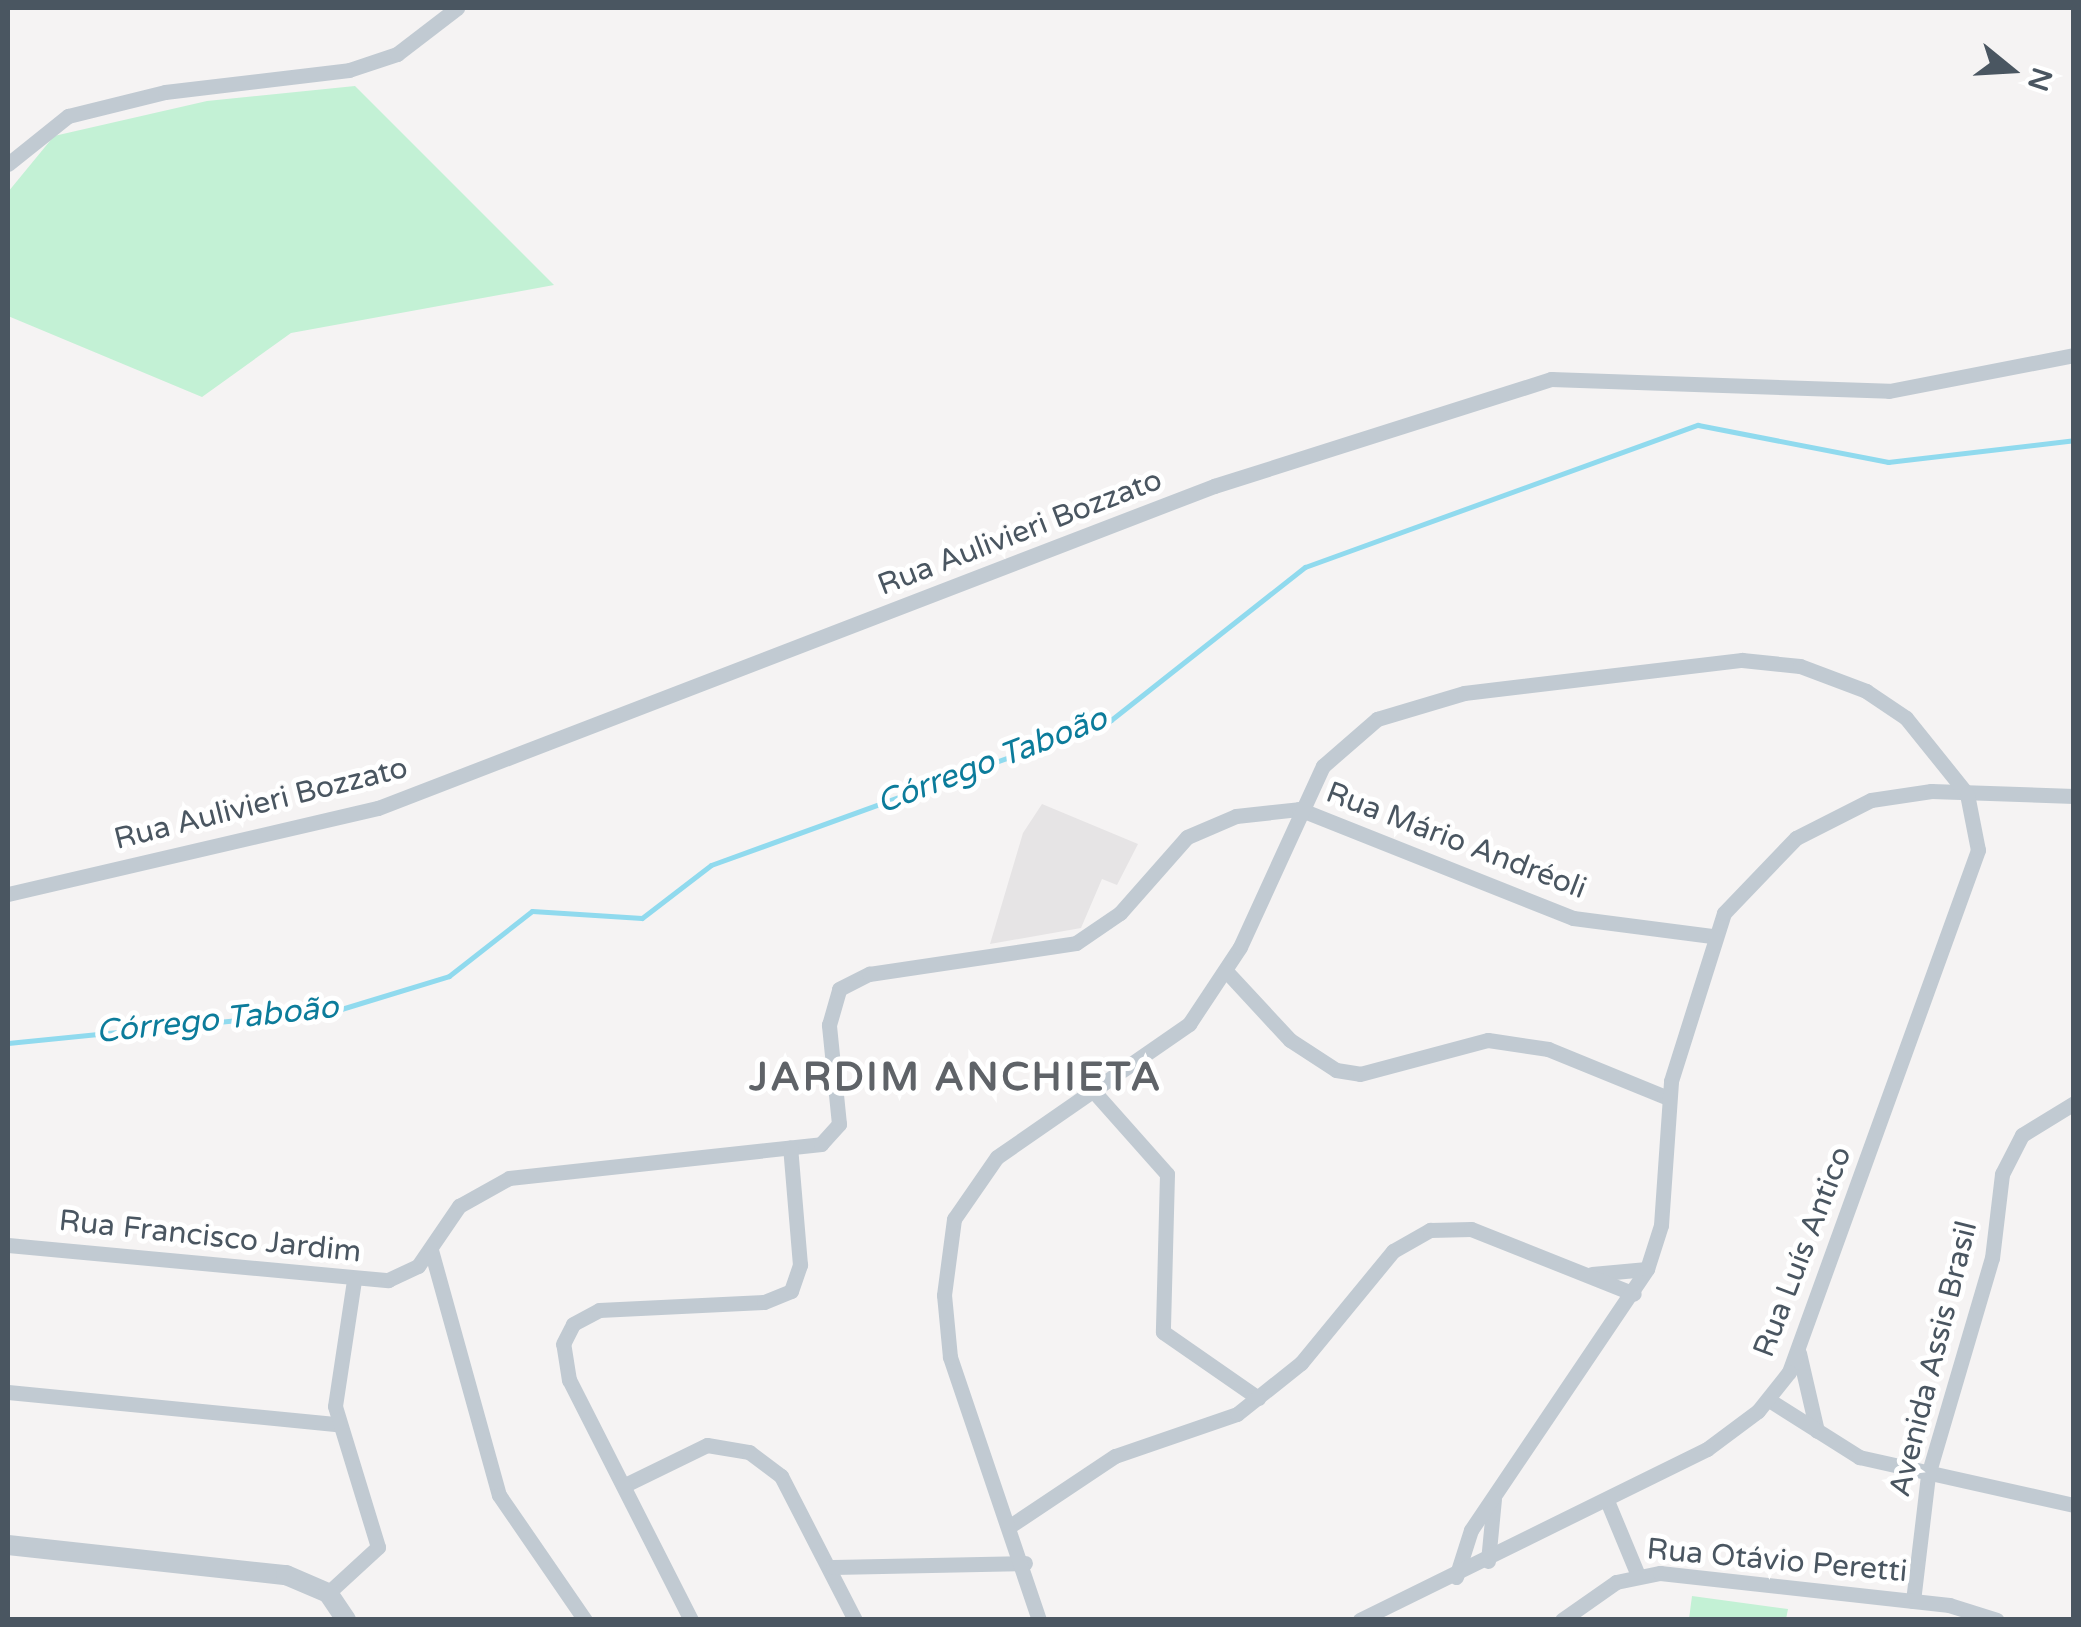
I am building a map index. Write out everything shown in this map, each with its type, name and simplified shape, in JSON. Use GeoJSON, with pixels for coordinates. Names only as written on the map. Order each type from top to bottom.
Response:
{"type":"FeatureCollection","features":[{"type":"Feature","properties":{"kind":"street"},"geometry":{"type":"LineString","coordinates":[[8,164],[68,116],[164,92],[348,70],[396,54],[457,8]]}},
{"type":"Feature","properties":{"kind":"street","name":"Rua Aulivieri Bozzato"},"geometry":{"type":"LineString","coordinates":[[8,894],[378,808],[1214,486],[1552,379],[1890,391],[2074,355]]}},
{"type":"Feature","properties":{"kind":"street"},"geometry":{"type":"LineString","coordinates":[[1039,1620],[1025,1562],[950,1357],[946,1254],[980,1174],[1162,1050],[1226,971],[1298,809],[1323,766],[1402,707],[1709,660],[1800,666],[1866,691],[1906,718],[1967,794]]}},
{"type":"Feature","properties":{"kind":"street"},"geometry":{"type":"LineString","coordinates":[[1456,1577],[1494,1495],[1634,1294],[1647,1269],[1660,1226],[1668,1098],[1712,936],[1780,853],[1842,810],[1899,794],[2074,796]]}},
{"type":"Feature","properties":{"kind":"street","name":"Rua Luís Antico"},"geometry":{"type":"LineString","coordinates":[[1360,1620],[1608,1503],[1736,1431],[1770,1400],[1800,1352],[1978,850],[1967,794]]}},
{"type":"Feature","properties":{"kind":"street","name":"Rua Mário Andréoli"},"geometry":{"type":"LineString","coordinates":[[1298,809],[1573,918],[1712,936]]}},
{"type":"Feature","properties":{"kind":"street","name":"Rua Francisco Jardim"},"geometry":{"type":"LineString","coordinates":[[8,1245],[354,1280],[403,1276],[431,1250],[459,1206],[510,1178],[821,1144],[839,1124],[828,1026],[839,989],[852,979],[1076,943],[1120,913],[1187,837],[1236,816],[1298,809]]}},
{"type":"Feature","properties":{"kind":"street"},"geometry":{"type":"LineString","coordinates":[[1226,971],[1290,1040],[1336,1070],[1360,1074],[1488,1040],[1548,1050],[1668,1098]]}},
{"type":"Feature","properties":{"kind":"street"},"geometry":{"type":"LineString","coordinates":[[1096,1094],[1167,1174],[1163,1332],[1258,1398]]}},
{"type":"Feature","properties":{"kind":"street","name":"Avenida Assis Brasil"},"geometry":{"type":"LineString","coordinates":[[1912,1601],[1928,1475],[1992,1258],[2002,1174],[2022,1135],[2074,1103]]}},
{"type":"Feature","properties":{"kind":"street"},"geometry":{"type":"LineString","coordinates":[[691,1620],[627,1484],[564,1368],[567,1334],[610,1308],[764,1302],[790,1290],[800,1265],[790,1147]]}},
{"type":"Feature","properties":{"kind":"street"},"geometry":{"type":"LineString","coordinates":[[1010,1526],[1115,1456],[1204,1430],[1258,1398],[1329,1334],[1393,1251],[1430,1230],[1471,1229],[1634,1294]]}},
{"type":"Feature","properties":{"kind":"street"},"geometry":{"type":"LineString","coordinates":[[431,1250],[499,1495],[584,1620]]}},
{"type":"Feature","properties":{"kind":"street"},"geometry":{"type":"LineString","coordinates":[[1588,1275],[1647,1269]]}},
{"type":"Feature","properties":{"kind":"street"},"geometry":{"type":"LineString","coordinates":[[328,1593],[371,1560],[378,1536],[337,1424],[354,1280]]}},
{"type":"Feature","properties":{"kind":"street"},"geometry":{"type":"LineString","coordinates":[[1800,1352],[1817,1431]]}},
{"type":"Feature","properties":{"kind":"street"},"geometry":{"type":"LineString","coordinates":[[8,1392],[337,1424]]}},
{"type":"Feature","properties":{"kind":"street"},"geometry":{"type":"LineString","coordinates":[[1770,1400],[1859,1458],[2074,1505]]}},
{"type":"Feature","properties":{"kind":"street"},"geometry":{"type":"LineString","coordinates":[[627,1484],[707,1445],[749,1452],[781,1476],[833,1567],[855,1620]]}},
{"type":"Feature","properties":{"kind":"street"},"geometry":{"type":"LineString","coordinates":[[1488,1562],[1494,1495]]}},
{"type":"Feature","properties":{"kind":"street"},"geometry":{"type":"LineString","coordinates":[[1608,1503],[1636,1573]]}},
{"type":"Feature","properties":{"kind":"street"},"geometry":{"type":"LineString","coordinates":[[8,1545],[258,1570],[328,1593],[346,1620]]}},
{"type":"Feature","properties":{"kind":"street"},"geometry":{"type":"LineString","coordinates":[[833,1567],[1025,1562]]}},
{"type":"Feature","properties":{"kind":"street","name":"Rua Otávio Peretti"},"geometry":{"type":"LineString","coordinates":[[1562,1620],[1636,1573],[1912,1601],[1997,1620]]}},
{"type":"Feature","properties":{"kind":"shaded area"},"geometry":{"type":"Polygon","coordinates":[[[1042,804],[1138,844],[1117,885],[1102,879],[1081,928],[990,944],[1023,833],[1042,804]]]}},
{"type":"Feature","properties":{"kind":"green space"},"geometry":{"type":"Polygon","coordinates":[[[355,86],[554,285],[291,333],[202,397],[8,316],[8,192],[54,136],[207,101],[355,86]]]}},
{"type":"Feature","properties":{"kind":"green space"},"geometry":{"type":"Polygon","coordinates":[[[1692,1596],[1788,1609],[1786,1619],[1689,1619],[1692,1596]]]}},
{"type":"Feature","properties":{"kind":"waterway","name":"Córrego Taboão"},"geometry":{"type":"LineString","coordinates":[[8,1043],[338,1010],[449,976],[532,911],[642,918],[711,865],[1111,720],[1305,567],[1698,425],[1888,462],[2074,440]]}},
{"type":"Feature","properties":{"kind":"district","name":"JARDIM ANCHIETA"},"geometry":{"type":"Point","coordinates":[956,1077]}}]}
